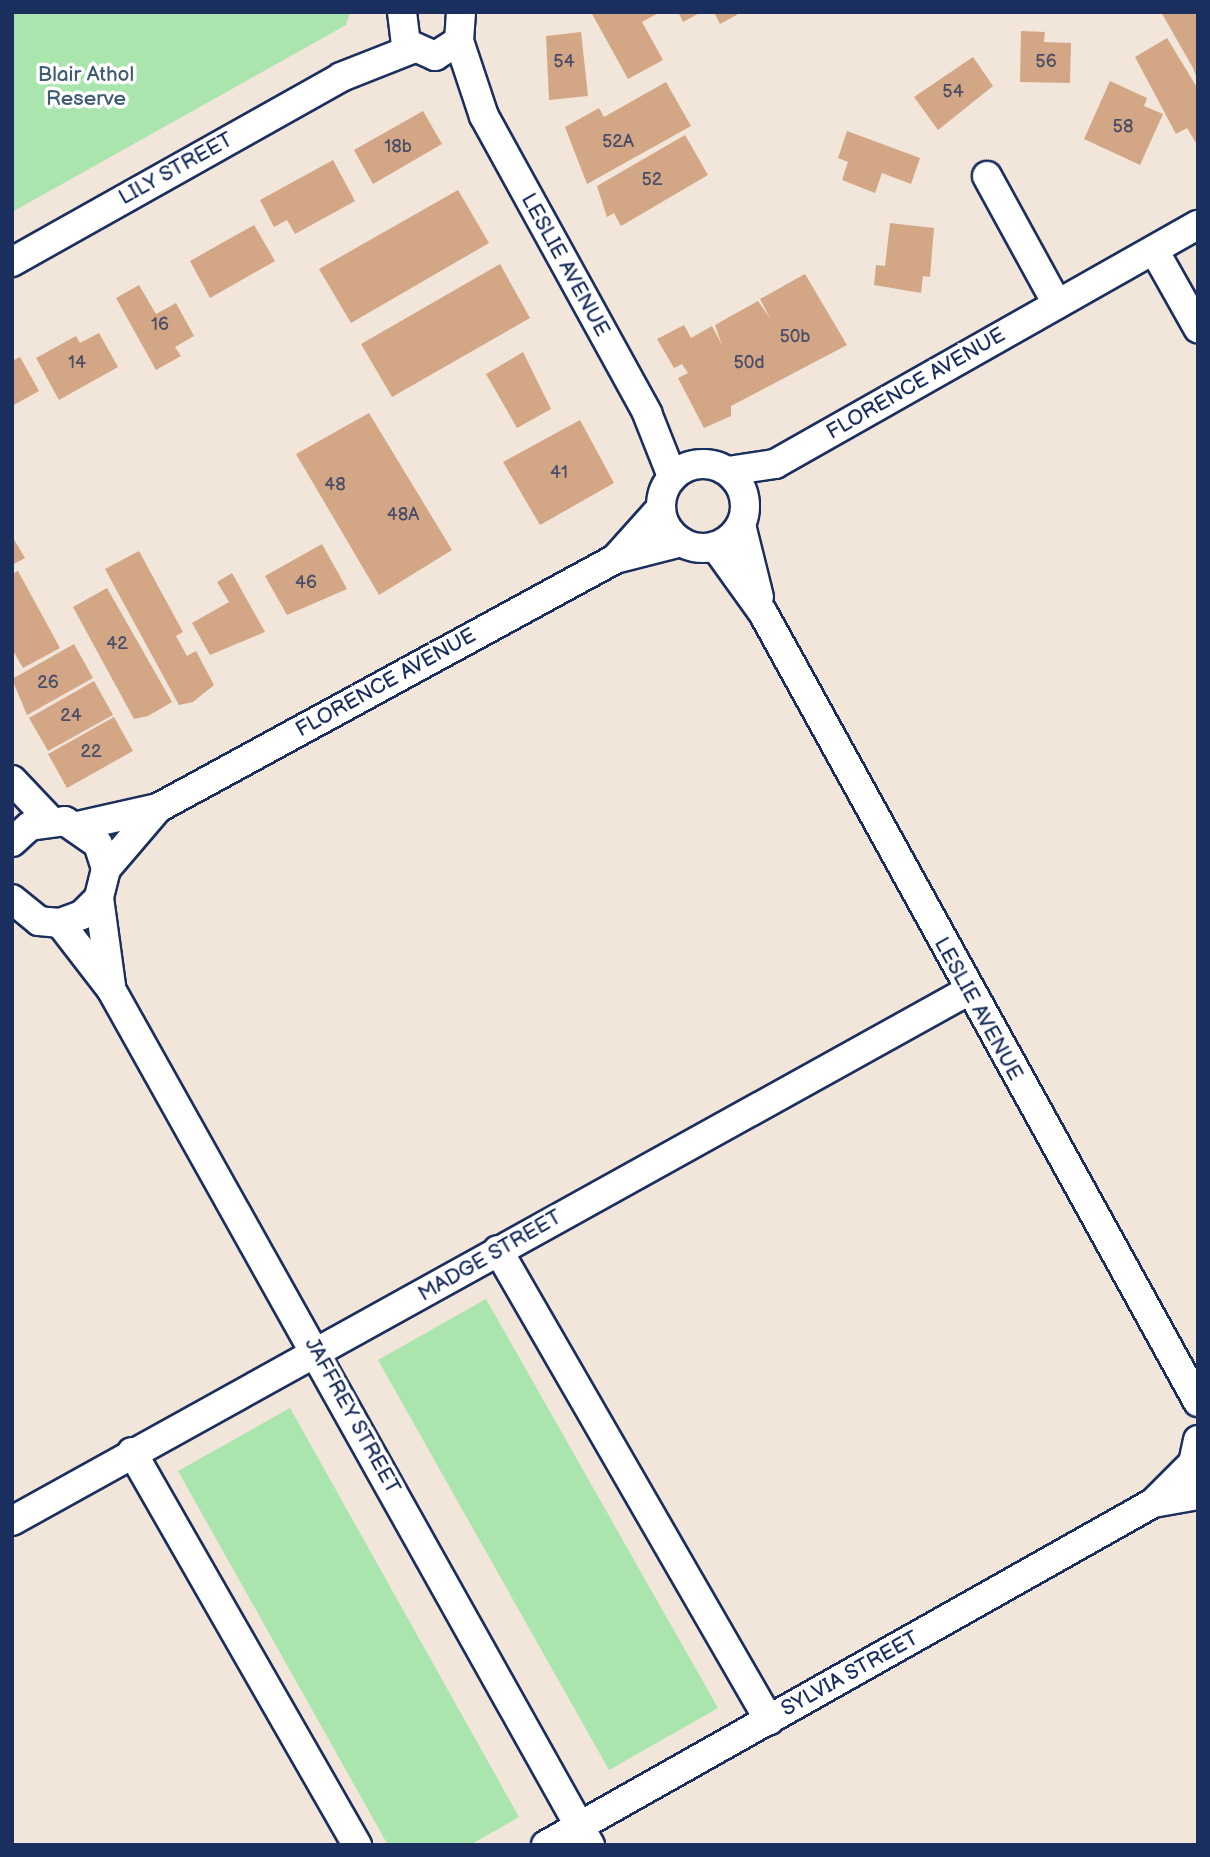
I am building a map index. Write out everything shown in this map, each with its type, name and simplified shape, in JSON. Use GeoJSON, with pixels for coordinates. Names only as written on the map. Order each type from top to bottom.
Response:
{"type":"FeatureCollection","features":[{"type":"Feature","properties":{"kind":"street","name":"LILY STREET"},"geometry":{"type":"LineString","coordinates":[[12,261],[341,77],[439,29]]}},
{"type":"Feature","properties":{"kind":"street","name":"LESLIE AVENUE"},"geometry":{"type":"LineString","coordinates":[[439,29],[647,413],[672,476]]}},
{"type":"Feature","properties":{"kind":"street"},"geometry":{"type":"LineString","coordinates":[[988,176],[1057,304]]}},
{"type":"Feature","properties":{"kind":"street","name":"FLORENCE AVENUE"},"geometry":{"type":"LineString","coordinates":[[716,467],[775,464],[1198,225]]}},
{"type":"Feature","properties":{"kind":"street"},"geometry":{"type":"LineString","coordinates":[[1154,250],[1198,328]]}},
{"type":"Feature","properties":{"kind":"street","name":"LESLIE AVENUE"},"geometry":{"type":"LineString","coordinates":[[647,413],[716,467]]}},
{"type":"Feature","properties":{"kind":"street","name":"FLORENCE AVENUE"},"geometry":{"type":"LineString","coordinates":[[743,514],[775,464]]}},
{"type":"Feature","properties":{"kind":"street"},"geometry":{"type":"LineString","coordinates":[[716,467],[743,514],[715,546],[681,542],[666,528],[660,508],[672,476],[716,467]]}},
{"type":"Feature","properties":{"kind":"street","name":"FLORENCE AVENUE"},"geometry":{"type":"LineString","coordinates":[[615,559],[660,508]]}},
{"type":"Feature","properties":{"kind":"street","name":"LESLIE AVENUE"},"geometry":{"type":"LineString","coordinates":[[743,514],[763,613]]}},
{"type":"Feature","properties":{"kind":"street","name":"FLORENCE AVENUE"},"geometry":{"type":"LineString","coordinates":[[78,826],[158,808],[615,559],[681,542]]}},
{"type":"Feature","properties":{"kind":"street","name":"LESLIE AVENUE"},"geometry":{"type":"LineString","coordinates":[[715,546],[763,613],[968,991],[1198,1402]]}},
{"type":"Feature","properties":{"kind":"street"},"geometry":{"type":"LineString","coordinates":[[12,780],[50,820],[78,826],[98,844],[106,869],[99,898],[82,915],[60,923],[15,908]]}},
{"type":"Feature","properties":{"kind":"street","name":"FLORENCE AVENUE"},"geometry":{"type":"LineString","coordinates":[[106,869],[158,808]]}},
{"type":"Feature","properties":{"kind":"street"},"geometry":{"type":"LineString","coordinates":[[13,837],[50,820]]}},
{"type":"Feature","properties":{"kind":"street","name":"JAFFREY STREET"},"geometry":{"type":"LineString","coordinates":[[99,898],[111,989]]}},
{"type":"Feature","properties":{"kind":"street","name":"JAFFREY STREET"},"geometry":{"type":"LineString","coordinates":[[60,923],[111,989],[319,1354],[585,1835]]}},
{"type":"Feature","properties":{"kind":"street","name":"MADGE STREET"},"geometry":{"type":"LineString","coordinates":[[12,1521],[132,1452],[319,1354],[498,1250],[968,991]]}},
{"type":"Feature","properties":{"kind":"street"},"geometry":{"type":"LineString","coordinates":[[498,1250],[769,1720]]}},
{"type":"Feature","properties":{"kind":"street"},"geometry":{"type":"LineString","coordinates":[[132,1452],[357,1845]]}},
{"type":"Feature","properties":{"kind":"street","name":"SYLVIA STREET"},"geometry":{"type":"LineString","coordinates":[[546,1845],[585,1835],[769,1720],[1153,1503],[1196,1460]]}},
{"type":"Feature","properties":{"kind":"street","name":"SYLVIA STREET"},"geometry":{"type":"LineString","coordinates":[[1153,1503],[1198,1495]]}},
{"type":"Feature","properties":{"kind":"green space","name":"Blair Athol Reserve"},"geometry":{"type":"Polygon","coordinates":[[[12,12],[350,12],[346,25],[12,212],[12,12]]]}},
{"type":"Feature","properties":{"kind":"green space"},"geometry":{"type":"Polygon","coordinates":[[[486,1299],[718,1708],[609,1770],[378,1360],[486,1299]]]}},
{"type":"Feature","properties":{"kind":"green space"},"geometry":{"type":"Polygon","coordinates":[[[290,1408],[519,1817],[470,1845],[388,1845],[178,1471],[290,1408]]]}},
{"type":"Feature","properties":{"kind":"building"},"geometry":{"type":"Polygon","coordinates":[[[591,12],[660,12],[642,22],[663,60],[628,79],[591,12]]]}},
{"type":"Feature","properties":{"kind":"building"},"geometry":{"type":"Polygon","coordinates":[[[678,12],[701,12],[683,22],[678,12]]]}},
{"type":"Feature","properties":{"kind":"building"},"geometry":{"type":"Polygon","coordinates":[[[714,12],[742,12],[720,24],[714,12]]]}},
{"type":"Feature","properties":{"kind":"building"},"geometry":{"type":"Polygon","coordinates":[[[1161,12],[1198,12],[1198,82],[1193,68],[1161,12]]]}},
{"type":"Feature","properties":{"kind":"building"},"geometry":{"type":"Polygon","coordinates":[[[1021,31],[1045,32],[1044,42],[1071,43],[1070,83],[1020,82],[1021,31]]]}},
{"type":"Feature","properties":{"kind":"building"},"geometry":{"type":"Polygon","coordinates":[[[581,32],[588,96],[549,100],[546,36],[581,32]]]}},
{"type":"Feature","properties":{"kind":"building"},"geometry":{"type":"Polygon","coordinates":[[[1167,38],[1198,89],[1196,143],[1187,128],[1176,134],[1135,57],[1167,38]]]}},
{"type":"Feature","properties":{"kind":"building"},"geometry":{"type":"Polygon","coordinates":[[[973,57],[993,86],[938,130],[914,97],[973,57]]]}},
{"type":"Feature","properties":{"kind":"building"},"geometry":{"type":"Polygon","coordinates":[[[1110,81],[1147,98],[1144,106],[1163,114],[1140,165],[1084,139],[1110,81]]]}},
{"type":"Feature","properties":{"kind":"building"},"geometry":{"type":"Polygon","coordinates":[[[666,82],[691,126],[587,184],[565,127],[599,108],[604,117],[666,82]]]}},
{"type":"Feature","properties":{"kind":"building"},"geometry":{"type":"Polygon","coordinates":[[[423,111],[442,144],[373,184],[354,150],[423,111]]]}},
{"type":"Feature","properties":{"kind":"building"},"geometry":{"type":"Polygon","coordinates":[[[847,131],[920,158],[911,184],[882,173],[875,193],[842,180],[848,162],[838,158],[847,131]]]}},
{"type":"Feature","properties":{"kind":"building"},"geometry":{"type":"Polygon","coordinates":[[[685,135],[708,175],[621,226],[614,213],[607,217],[597,186],[685,135]]]}},
{"type":"Feature","properties":{"kind":"building"},"geometry":{"type":"Polygon","coordinates":[[[333,160],[355,201],[295,234],[287,220],[274,227],[260,200],[333,160]]]}},
{"type":"Feature","properties":{"kind":"building"},"geometry":{"type":"Polygon","coordinates":[[[458,190],[489,243],[351,323],[319,269],[458,190]]]}},
{"type":"Feature","properties":{"kind":"building"},"geometry":{"type":"Polygon","coordinates":[[[890,223],[934,228],[930,277],[923,276],[921,293],[874,285],[876,265],[885,266],[890,223]]]}},
{"type":"Feature","properties":{"kind":"building"},"geometry":{"type":"Polygon","coordinates":[[[254,225],[275,261],[210,298],[190,261],[254,225]]]}},
{"type":"Feature","properties":{"kind":"building"},"geometry":{"type":"Polygon","coordinates":[[[500,264],[530,318],[392,397],[361,344],[500,264]]]}},
{"type":"Feature","properties":{"kind":"building"},"geometry":{"type":"Polygon","coordinates":[[[805,274],[847,345],[731,406],[731,416],[704,428],[678,378],[688,373],[682,364],[674,368],[657,339],[684,325],[691,338],[712,326],[722,345],[715,325],[758,301],[770,318],[760,299],[805,274]]]}},
{"type":"Feature","properties":{"kind":"building"},"geometry":{"type":"Polygon","coordinates":[[[139,285],[156,314],[176,303],[194,336],[175,347],[181,356],[156,370],[116,298],[139,285]]]}},
{"type":"Feature","properties":{"kind":"building"},"geometry":{"type":"Polygon","coordinates":[[[99,333],[118,367],[59,400],[36,358],[76,336],[80,343],[99,333]]]}},
{"type":"Feature","properties":{"kind":"building"},"geometry":{"type":"Polygon","coordinates":[[[523,352],[551,409],[517,428],[486,374],[523,352]]]}},
{"type":"Feature","properties":{"kind":"building"},"geometry":{"type":"Polygon","coordinates":[[[20,357],[39,391],[12,406],[12,361],[20,357]]]}},
{"type":"Feature","properties":{"kind":"building"},"geometry":{"type":"Polygon","coordinates":[[[369,413],[452,550],[379,595],[296,454],[369,413]]]}},
{"type":"Feature","properties":{"kind":"building"},"geometry":{"type":"Polygon","coordinates":[[[580,420],[614,483],[540,525],[503,462],[580,420]]]}},
{"type":"Feature","properties":{"kind":"building"},"geometry":{"type":"Polygon","coordinates":[[[12,536],[25,558],[12,565],[12,536]]]}},
{"type":"Feature","properties":{"kind":"building"},"geometry":{"type":"Polygon","coordinates":[[[322,544],[347,589],[287,615],[265,576],[322,544]]]}},
{"type":"Feature","properties":{"kind":"building"},"geometry":{"type":"Polygon","coordinates":[[[139,551],[183,632],[176,636],[187,656],[196,651],[214,685],[193,702],[179,705],[105,569],[139,551]]]}},
{"type":"Feature","properties":{"kind":"building"},"geometry":{"type":"Polygon","coordinates":[[[18,571],[60,648],[23,668],[12,649],[12,574],[18,571]]]}},
{"type":"Feature","properties":{"kind":"building"},"geometry":{"type":"Polygon","coordinates":[[[232,573],[265,632],[210,655],[192,623],[229,602],[217,582],[232,573]]]}},
{"type":"Feature","properties":{"kind":"building"},"geometry":{"type":"Polygon","coordinates":[[[107,588],[172,702],[148,716],[134,719],[73,607],[107,588]]]}},
{"type":"Feature","properties":{"kind":"building"},"geometry":{"type":"Polygon","coordinates":[[[74,644],[93,678],[27,715],[12,679],[74,644]]]}},
{"type":"Feature","properties":{"kind":"building"},"geometry":{"type":"Polygon","coordinates":[[[94,681],[113,715],[48,751],[29,718],[94,681]]]}},
{"type":"Feature","properties":{"kind":"building"},"geometry":{"type":"Polygon","coordinates":[[[114,717],[133,751],[67,788],[48,754],[114,717]]]}}]}
